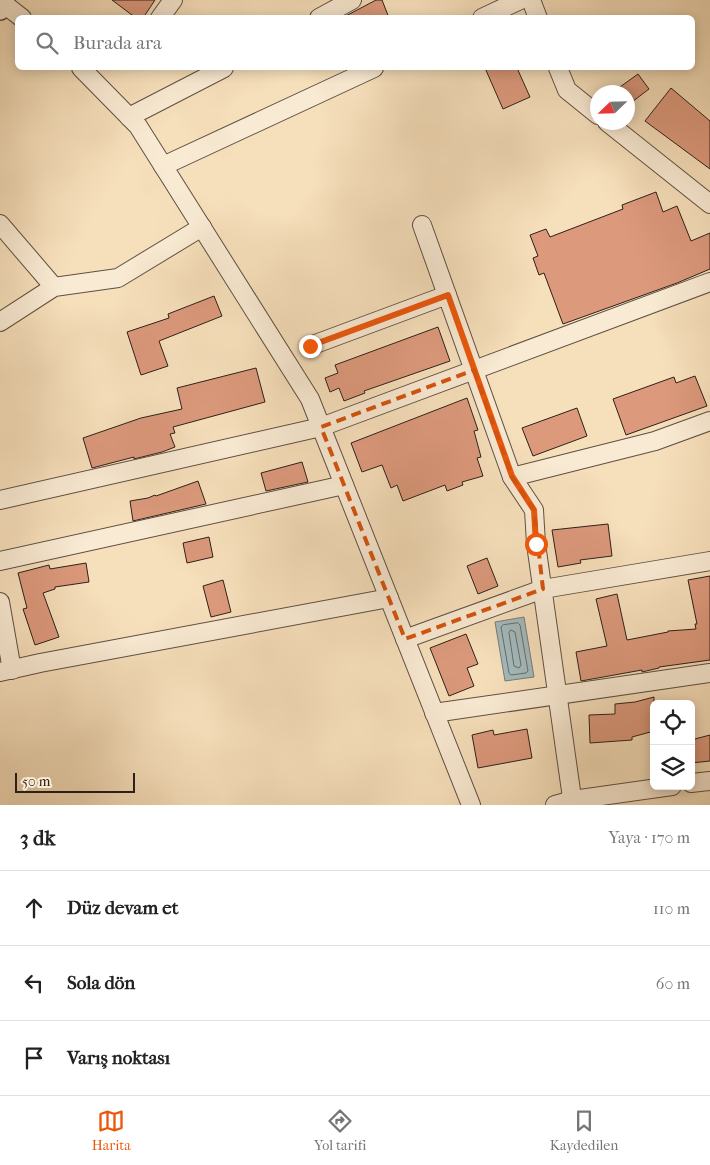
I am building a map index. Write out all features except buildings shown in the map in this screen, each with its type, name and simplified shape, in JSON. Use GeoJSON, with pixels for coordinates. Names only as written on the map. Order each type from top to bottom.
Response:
{"type":"FeatureCollection","features":[{"type":"Feature","properties":{"kind":"street"},"geometry":{"type":"LineString","coordinates":[[162,15],[172,0]]}},
{"type":"Feature","properties":{"kind":"street"},"geometry":{"type":"LineString","coordinates":[[324,15],[352,0]]}},
{"type":"Feature","properties":{"kind":"street"},"geometry":{"type":"LineString","coordinates":[[488,15],[520,0]]}},
{"type":"Feature","properties":{"kind":"street"},"geometry":{"type":"LineString","coordinates":[[531,0],[537,15]]}},
{"type":"Feature","properties":{"kind":"street"},"geometry":{"type":"LineString","coordinates":[[1,5],[17,15]]}},
{"type":"Feature","properties":{"kind":"street"},"geometry":{"type":"LineString","coordinates":[[83,70],[138,126],[310,400],[471,805]]}},
{"type":"Feature","properties":{"kind":"street"},"geometry":{"type":"LineString","coordinates":[[129,117],[220,70]]}},
{"type":"Feature","properties":{"kind":"street"},"geometry":{"type":"LineString","coordinates":[[163,166],[370,70]]}},
{"type":"Feature","properties":{"kind":"street"},"geometry":{"type":"LineString","coordinates":[[559,70],[567,90],[590,109]]}},
{"type":"Feature","properties":{"kind":"street"},"geometry":{"type":"LineString","coordinates":[[617,130],[710,204]]}},
{"type":"Feature","properties":{"kind":"street"},"geometry":{"type":"LineString","coordinates":[[0,224],[54,287]]}},
{"type":"Feature","properties":{"kind":"street"},"geometry":{"type":"LineString","coordinates":[[422,225],[512,476],[534,510],[536,544],[573,803]]}},
{"type":"Feature","properties":{"kind":"street"},"geometry":{"type":"LineString","coordinates":[[0,322],[54,287],[118,278],[202,227]]}},
{"type":"Feature","properties":{"kind":"street"},"geometry":{"type":"LineString","coordinates":[[0,500],[321,426],[710,282]]}},
{"type":"Feature","properties":{"kind":"street"},"geometry":{"type":"LineString","coordinates":[[310,346],[448,295]]}},
{"type":"Feature","properties":{"kind":"street"},"geometry":{"type":"LineString","coordinates":[[512,476],[655,441],[710,421]]}},
{"type":"Feature","properties":{"kind":"street"},"geometry":{"type":"LineString","coordinates":[[0,561],[344,486]]}},
{"type":"Feature","properties":{"kind":"street"},"geometry":{"type":"LineString","coordinates":[[405,639],[543,589],[710,561]]}},
{"type":"Feature","properties":{"kind":"street"},"geometry":{"type":"LineString","coordinates":[[0,602],[6,671],[389,598]]}},
{"type":"Feature","properties":{"kind":"street"},"geometry":{"type":"LineString","coordinates":[[434,714],[710,673]]}},
{"type":"Feature","properties":{"kind":"street"},"geometry":{"type":"LineString","coordinates":[[695,783],[710,781]]}},
{"type":"Feature","properties":{"kind":"street"},"geometry":{"type":"LineString","coordinates":[[555,805],[650,790]]}},
{"type":"Feature","properties":{"kind":"highlighted area"},"geometry":{"type":"Polygon","coordinates":[[[474,370],[512,477],[534,510],[543,589],[405,639],[321,427],[474,370]]]}},
{"type":"Feature","properties":{"kind":"water"},"geometry":{"type":"Polygon","coordinates":[[[524,617],[534,677],[505,681],[495,622],[524,617]]]}},
{"type":"Feature","properties":{"kind":"route"},"geometry":{"type":"LineString","coordinates":[[310,346],[448,295],[512,476],[534,510],[536,544]]}}]}
